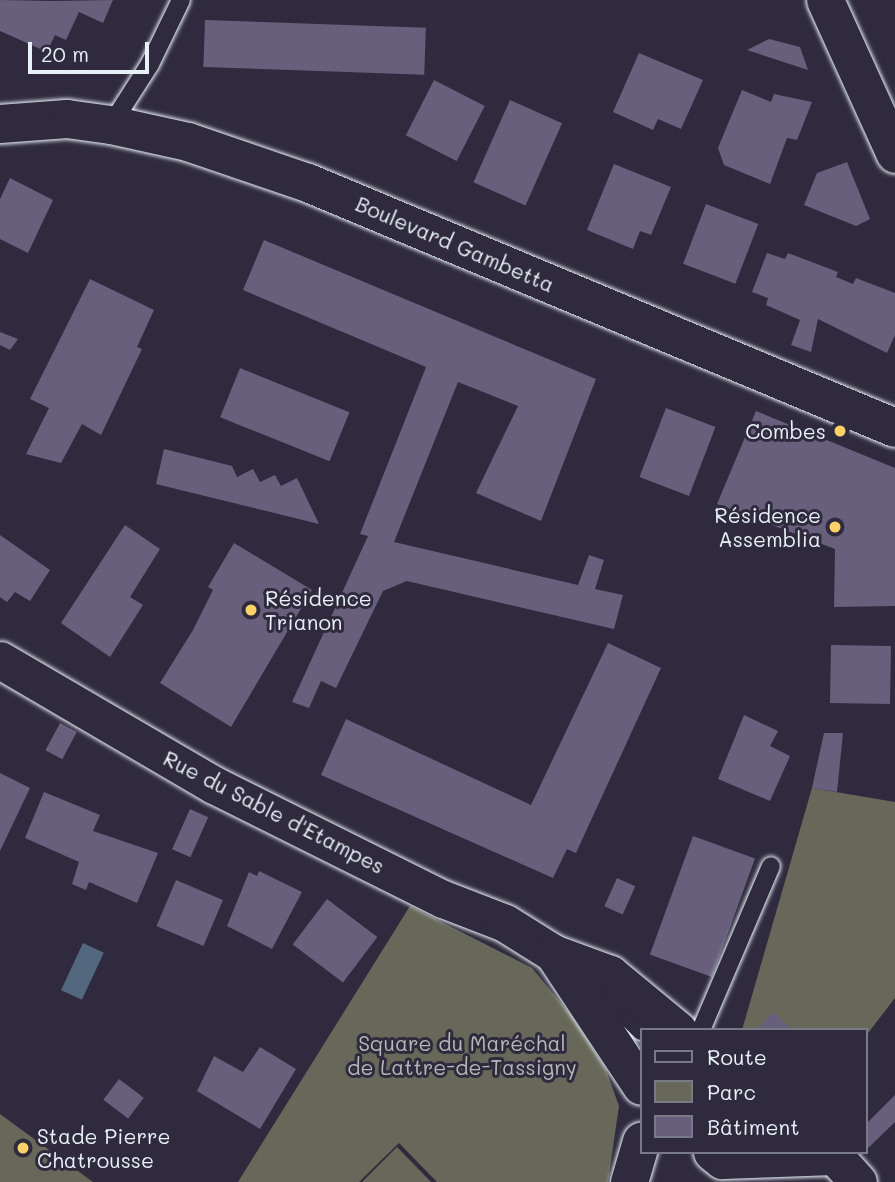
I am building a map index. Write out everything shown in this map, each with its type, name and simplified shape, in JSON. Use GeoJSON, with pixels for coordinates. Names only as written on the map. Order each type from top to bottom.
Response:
{"type":"FeatureCollection","features":[{"type":"Feature","properties":{"kind":"main road","name":"Boulevard Gambetta"},"geometry":{"type":"LineString","coordinates":[[0,124],[66,119],[111,125],[188,142],[309,183],[895,428]]}},
{"type":"Feature","properties":{"kind":"street"},"geometry":{"type":"LineString","coordinates":[[825,0],[895,154]]}},
{"type":"Feature","properties":{"kind":"street","name":"Rue du Sable d'Etampes"},"geometry":{"type":"LineString","coordinates":[[0,660],[214,785],[443,899],[505,923],[553,953],[610,974],[676,1028]]}},
{"type":"Feature","properties":{"kind":"street","name":"Rue du Sable d'Etampes"},"geometry":{"type":"LineString","coordinates":[[553,953],[577,984],[640,1084]]}},
{"type":"Feature","properties":{"kind":"street"},"geometry":{"type":"LineString","coordinates":[[629,1182],[640,1144]]}},
{"type":"Feature","properties":{"kind":"street"},"geometry":{"type":"LineString","coordinates":[[717,1162],[841,1164]]}},
{"type":"Feature","properties":{"kind":"lane"},"geometry":{"type":"LineString","coordinates":[[111,125],[150,64],[181,0]]}},
{"type":"Feature","properties":{"kind":"lane"},"geometry":{"type":"LineString","coordinates":[[702,1028],[771,866]]}},
{"type":"Feature","properties":{"kind":"lane"},"geometry":{"type":"LineString","coordinates":[[577,984],[607,997],[640,1030]]}},
{"type":"Feature","properties":{"kind":"green space"},"geometry":{"type":"Polygon","coordinates":[[[812,788],[895,802],[895,998],[867,1034],[867,1028],[743,1028],[812,788]]]}},
{"type":"Feature","properties":{"kind":"green space","name":"Square du Maréchal de Lattre-de-Tassigny"},"geometry":{"type":"Polygon","coordinates":[[[410,906],[532,968],[571,1015],[605,1067],[619,1106],[608,1182],[437,1182],[399,1143],[359,1182],[238,1182],[410,906]]]}},
{"type":"Feature","properties":{"kind":"green space","name":"Stade Pierre Chatrousse"},"geometry":{"type":"Polygon","coordinates":[[[0,1114],[93,1182],[0,1182],[0,1114]]]}},
{"type":"Feature","properties":{"kind":"green space"},"geometry":{"type":"Polygon","coordinates":[[[397,1147],[431,1182],[362,1182],[397,1147]]]}},
{"type":"Feature","properties":{"kind":"water"},"geometry":{"type":"Polygon","coordinates":[[[83,943],[104,953],[82,1000],[61,990],[83,943]]]}},
{"type":"Feature","properties":{"kind":"building"},"geometry":{"type":"Polygon","coordinates":[[[0,0],[113,0],[103,23],[79,12],[66,40],[55,35],[47,52],[0,31],[0,0]]]}},
{"type":"Feature","properties":{"kind":"building"},"geometry":{"type":"Polygon","coordinates":[[[205,20],[426,28],[424,75],[203,67],[205,20]]]}},
{"type":"Feature","properties":{"kind":"building"},"geometry":{"type":"Polygon","coordinates":[[[769,39],[800,47],[808,70],[747,50],[769,39]]]}},
{"type":"Feature","properties":{"kind":"building"},"geometry":{"type":"Polygon","coordinates":[[[639,53],[703,80],[681,129],[658,119],[653,130],[613,112],[639,53]]]}},
{"type":"Feature","properties":{"kind":"building"},"geometry":{"type":"Polygon","coordinates":[[[434,80],[485,106],[457,161],[406,135],[434,80]]]}},
{"type":"Feature","properties":{"kind":"building"},"geometry":{"type":"Polygon","coordinates":[[[742,90],[771,102],[774,94],[812,102],[797,140],[787,138],[770,184],[724,165],[718,148],[742,90]]]}},
{"type":"Feature","properties":{"kind":"building"},"geometry":{"type":"Polygon","coordinates":[[[510,100],[562,123],[525,205],[473,182],[510,100]]]}},
{"type":"Feature","properties":{"kind":"building"},"geometry":{"type":"Polygon","coordinates":[[[847,162],[870,219],[856,226],[804,205],[817,173],[847,162]]]}},
{"type":"Feature","properties":{"kind":"building"},"geometry":{"type":"Polygon","coordinates":[[[614,164],[671,187],[651,235],[640,231],[633,249],[587,230],[614,164]]]}},
{"type":"Feature","properties":{"kind":"building"},"geometry":{"type":"Polygon","coordinates":[[[10,178],[53,200],[28,253],[0,239],[0,199],[10,178]]]}},
{"type":"Feature","properties":{"kind":"building"},"geometry":{"type":"Polygon","coordinates":[[[706,204],[758,224],[735,284],[683,264],[706,204]]]}},
{"type":"Feature","properties":{"kind":"building"},"geometry":{"type":"Polygon","coordinates":[[[264,240],[596,379],[541,521],[476,493],[518,406],[458,382],[394,542],[578,585],[589,555],[604,560],[595,589],[623,595],[614,629],[407,581],[383,591],[336,688],[321,681],[309,708],[292,702],[368,536],[360,534],[426,367],[243,290],[264,240]]]}},
{"type":"Feature","properties":{"kind":"building"},"geometry":{"type":"Polygon","coordinates":[[[767,253],[785,259],[788,253],[838,272],[836,277],[853,284],[856,278],[895,293],[895,335],[887,353],[818,319],[811,352],[791,345],[800,320],[766,305],[768,298],[752,292],[767,253]]]}},
{"type":"Feature","properties":{"kind":"building"},"geometry":{"type":"Polygon","coordinates":[[[90,279],[154,310],[137,347],[142,349],[101,435],[82,424],[61,463],[26,454],[49,408],[30,399],[90,279]]]}},
{"type":"Feature","properties":{"kind":"building"},"geometry":{"type":"Polygon","coordinates":[[[0,332],[18,339],[10,350],[0,345],[0,332]]]}},
{"type":"Feature","properties":{"kind":"building"},"geometry":{"type":"Polygon","coordinates":[[[240,368],[349,412],[330,461],[220,417],[240,368]]]}},
{"type":"Feature","properties":{"kind":"building"},"geometry":{"type":"Polygon","coordinates":[[[666,408],[715,427],[689,496],[639,477],[666,408]]]}},
{"type":"Feature","properties":{"kind":"building","name":"Résidence Assemblia"},"geometry":{"type":"Polygon","coordinates":[[[756,411],[895,468],[895,606],[834,607],[835,549],[717,504],[756,411]]]}},
{"type":"Feature","properties":{"kind":"building"},"geometry":{"type":"Polygon","coordinates":[[[164,449],[232,466],[237,477],[253,469],[260,482],[275,475],[281,486],[297,478],[319,524],[156,484],[164,449]]]}},
{"type":"Feature","properties":{"kind":"building"},"geometry":{"type":"Polygon","coordinates":[[[125,525],[160,549],[130,597],[143,605],[110,657],[61,623],[125,525]]]}},
{"type":"Feature","properties":{"kind":"building"},"geometry":{"type":"Polygon","coordinates":[[[0,535],[50,570],[30,601],[15,592],[7,602],[0,597],[0,535]]]}},
{"type":"Feature","properties":{"kind":"building","name":"Résidence Trianon"},"geometry":{"type":"Polygon","coordinates":[[[234,543],[312,590],[231,727],[160,683],[193,630],[213,590],[208,587],[234,543]]]}},
{"type":"Feature","properties":{"kind":"building"},"geometry":{"type":"Polygon","coordinates":[[[608,643],[661,668],[576,853],[567,849],[553,878],[321,775],[346,719],[531,805],[608,643]]]}},
{"type":"Feature","properties":{"kind":"building"},"geometry":{"type":"Polygon","coordinates":[[[831,645],[891,646],[890,704],[830,703],[831,645]]]}},
{"type":"Feature","properties":{"kind":"building"},"geometry":{"type":"Polygon","coordinates":[[[744,715],[778,731],[770,746],[790,756],[770,801],[718,779],[744,715]]]}},
{"type":"Feature","properties":{"kind":"building"},"geometry":{"type":"Polygon","coordinates":[[[60,723],[77,732],[62,759],[45,750],[60,723]]]}},
{"type":"Feature","properties":{"kind":"building"},"geometry":{"type":"Polygon","coordinates":[[[824,733],[843,733],[837,792],[812,788],[824,733]]]}},
{"type":"Feature","properties":{"kind":"building"},"geometry":{"type":"Polygon","coordinates":[[[0,773],[30,788],[0,851],[0,773]]]}},
{"type":"Feature","properties":{"kind":"building"},"geometry":{"type":"Polygon","coordinates":[[[44,792],[100,815],[93,831],[158,853],[137,903],[89,882],[86,890],[72,884],[79,862],[25,838],[44,792]]]}},
{"type":"Feature","properties":{"kind":"building"},"geometry":{"type":"Polygon","coordinates":[[[190,809],[208,817],[190,857],[172,849],[190,809]]]}},
{"type":"Feature","properties":{"kind":"building"},"geometry":{"type":"Polygon","coordinates":[[[693,836],[755,859],[712,977],[650,954],[693,836]]]}},
{"type":"Feature","properties":{"kind":"building"},"geometry":{"type":"Polygon","coordinates":[[[259,871],[302,892],[272,949],[227,926],[249,872],[257,876],[259,871]]]}},
{"type":"Feature","properties":{"kind":"building"},"geometry":{"type":"Polygon","coordinates":[[[617,878],[635,886],[623,914],[604,906],[617,878]]]}},
{"type":"Feature","properties":{"kind":"building"},"geometry":{"type":"Polygon","coordinates":[[[176,880],[223,900],[203,946],[156,926],[176,880]]]}},
{"type":"Feature","properties":{"kind":"building"},"geometry":{"type":"Polygon","coordinates":[[[327,899],[377,937],[343,982],[293,945],[327,899]]]}},
{"type":"Feature","properties":{"kind":"building"},"geometry":{"type":"Polygon","coordinates":[[[773,1012],[791,1028],[759,1028],[773,1012]]]}},
{"type":"Feature","properties":{"kind":"building"},"geometry":{"type":"Polygon","coordinates":[[[260,1047],[296,1069],[260,1129],[197,1091],[214,1056],[243,1072],[260,1047]]]}},
{"type":"Feature","properties":{"kind":"building"},"geometry":{"type":"Polygon","coordinates":[[[119,1079],[144,1098],[128,1118],[103,1100],[119,1079]]]}},
{"type":"Feature","properties":{"kind":"building"},"geometry":{"type":"Polygon","coordinates":[[[895,1095],[895,1122],[867,1149],[867,1123],[895,1095]]]}},
{"type":"Feature","properties":{"kind":"place","name":"Combes"},"geometry":{"type":"Point","coordinates":[840,431]}},
{"type":"Feature","properties":{"kind":"place","name":"Résidence Assemblia"},"geometry":{"type":"Point","coordinates":[835,527]}},
{"type":"Feature","properties":{"kind":"place","name":"Résidence Trianon"},"geometry":{"type":"Point","coordinates":[251,610]}},
{"type":"Feature","properties":{"kind":"place","name":"Stade Pierre Chatrousse"},"geometry":{"type":"Point","coordinates":[23,1148]}}]}
